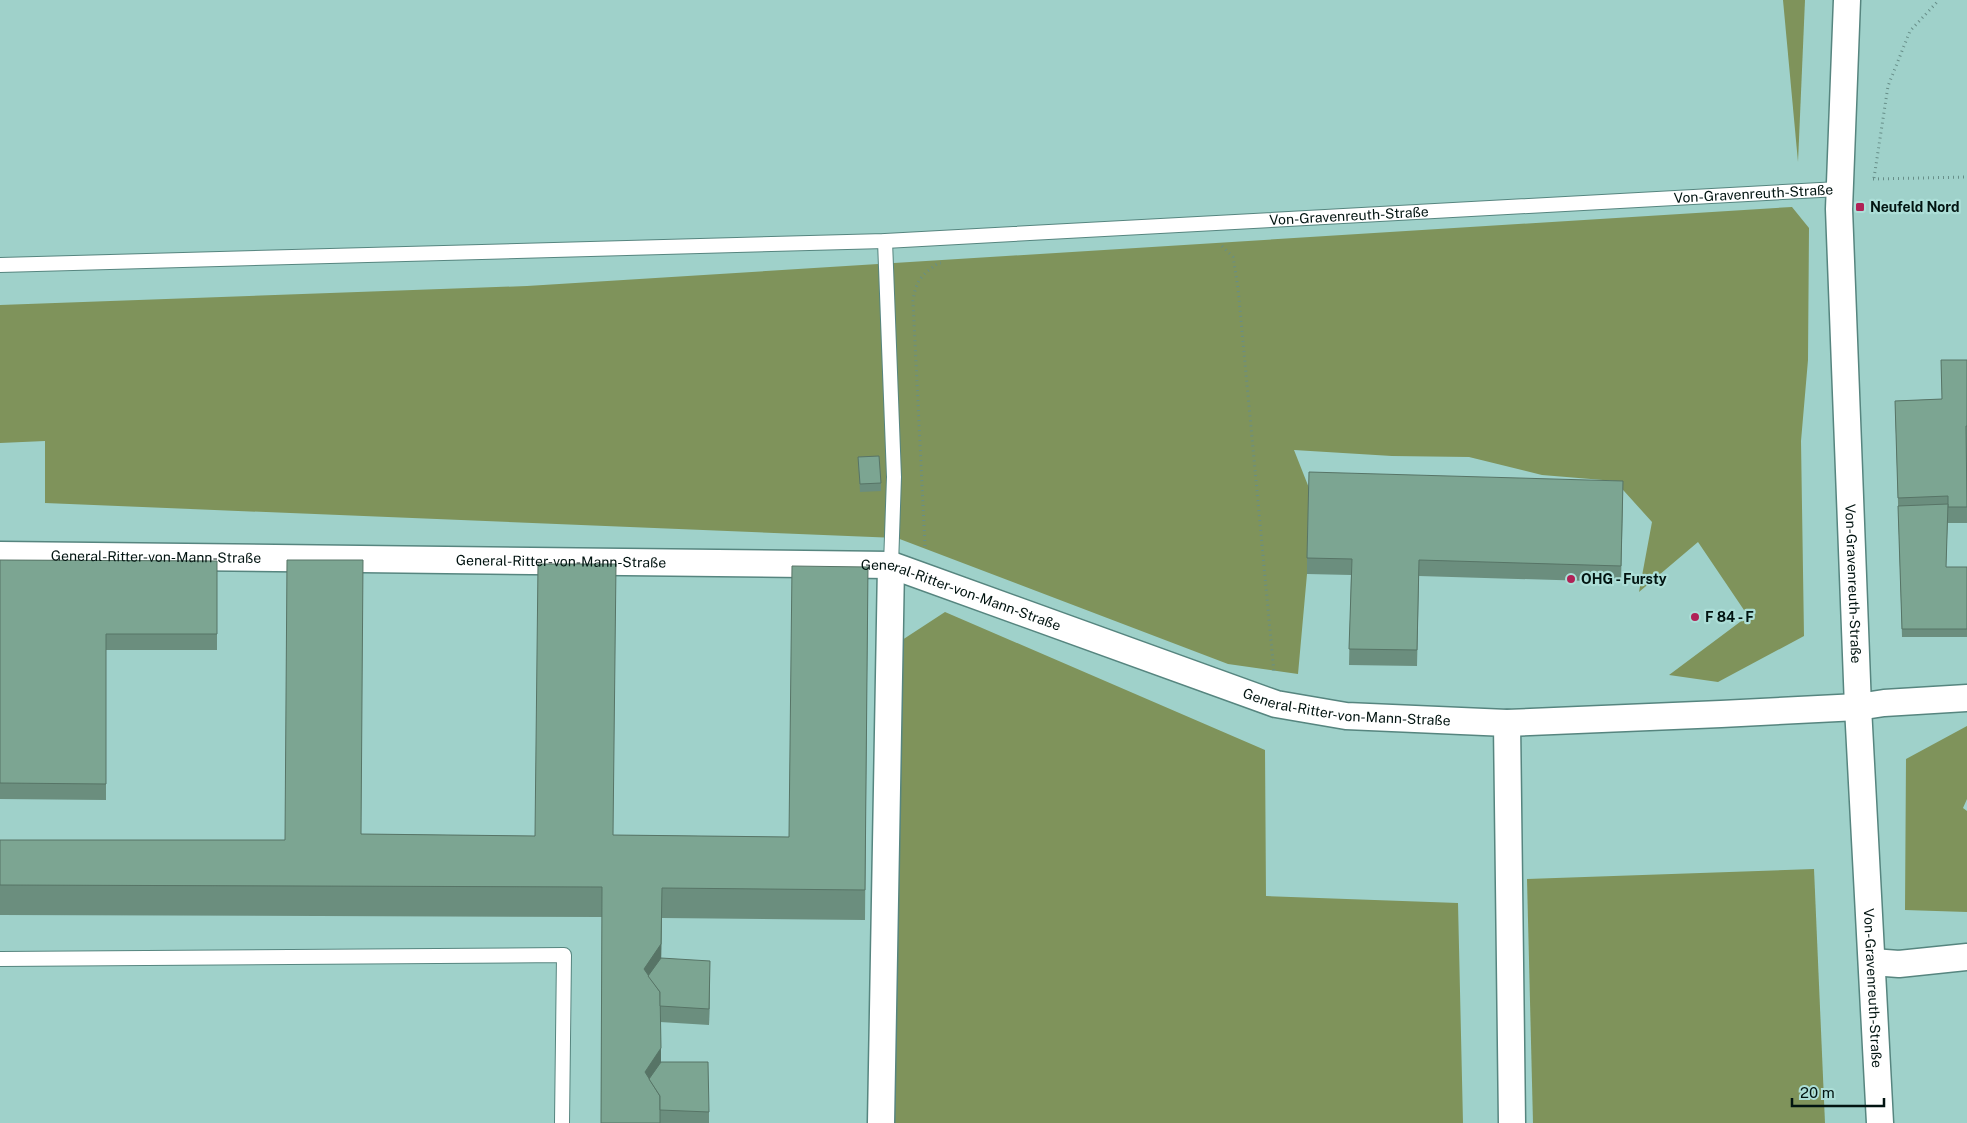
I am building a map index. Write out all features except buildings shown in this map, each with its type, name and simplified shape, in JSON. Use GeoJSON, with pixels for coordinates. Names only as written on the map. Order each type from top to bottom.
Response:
{"type":"FeatureCollection","features":[{"type":"Feature","properties":{"kind":"street"},"geometry":{"type":"LineString","coordinates":[[1839,189],[1847,0]]}},
{"type":"Feature","properties":{"kind":"street","name":"Von-Gravenreuth-Straße"},"geometry":{"type":"LineString","coordinates":[[1839,189],[1858,707],[1880,1123]]}},
{"type":"Feature","properties":{"kind":"street","name":"General-Ritter-von-Mann-Straße"},"geometry":{"type":"LineString","coordinates":[[0,555],[891,565],[1276,704],[1346,716],[1507,723],[1858,707],[1884,703],[1967,698]]}},
{"type":"Feature","properties":{"kind":"street"},"geometry":{"type":"LineString","coordinates":[[881,1123],[891,565]]}},
{"type":"Feature","properties":{"kind":"street"},"geometry":{"type":"LineString","coordinates":[[1507,723],[1512,1123]]}},
{"type":"Feature","properties":{"kind":"street"},"geometry":{"type":"LineString","coordinates":[[1872,962],[1899,964],[1967,957]]}},
{"type":"Feature","properties":{"kind":"lane","name":"Von-Gravenreuth-Straße"},"geometry":{"type":"LineString","coordinates":[[0,265],[885,241],[1839,189]]}},
{"type":"Feature","properties":{"kind":"lane"},"geometry":{"type":"LineString","coordinates":[[885,241],[894,477],[891,565]]}},
{"type":"Feature","properties":{"kind":"lane"},"geometry":{"type":"LineString","coordinates":[[0,959],[564,955],[562,1123]]}},
{"type":"Feature","properties":{"kind":"path"},"geometry":{"type":"LineString","coordinates":[[1874,178],[1888,86],[1910,31],[1939,0]]}},
{"type":"Feature","properties":{"kind":"path"},"geometry":{"type":"LineString","coordinates":[[1839,189],[1874,178],[1967,177]]}},
{"type":"Feature","properties":{"kind":"path"},"geometry":{"type":"LineString","coordinates":[[1220,243],[1234,257],[1238,288],[1276,704]]}},
{"type":"Feature","properties":{"kind":"path"},"geometry":{"type":"LineString","coordinates":[[918,575],[926,559],[913,301],[915,285],[922,276],[938,263],[947,262]]}},
{"type":"Feature","properties":{"kind":"green space"},"geometry":{"type":"Polygon","coordinates":[[[1783,0],[1805,0],[1798,162],[1783,0]]]}},
{"type":"Feature","properties":{"kind":"green space"},"geometry":{"type":"Polygon","coordinates":[[[1792,207],[1809,228],[1808,360],[1801,441],[1804,636],[1718,682],[1669,675],[1748,616],[1698,542],[1639,592],[1652,522],[1615,481],[1542,475],[1469,457],[1392,456],[1294,450],[1309,488],[1307,574],[1298,674],[1228,664],[897,538],[45,503],[45,441],[0,443],[0,305],[527,286],[1792,207]]]}},
{"type":"Feature","properties":{"kind":"green space"},"geometry":{"type":"Polygon","coordinates":[[[945,612],[1265,750],[1266,896],[1458,903],[1463,1123],[888,1123],[896,644],[945,612]]]}},
{"type":"Feature","properties":{"kind":"green space"},"geometry":{"type":"Polygon","coordinates":[[[1967,726],[1967,799],[1963,808],[1967,811],[1967,912],[1905,910],[1906,759],[1967,726]]]}},
{"type":"Feature","properties":{"kind":"green space"},"geometry":{"type":"Polygon","coordinates":[[[1814,869],[1825,1123],[1533,1123],[1527,879],[1814,869]]]}},
{"type":"Feature","properties":{"kind":"place","name":"Neufeld Nord"},"geometry":{"type":"Point","coordinates":[1860,207]}},
{"type":"Feature","properties":{"kind":"place","name":"OHG - Fursty"},"geometry":{"type":"Point","coordinates":[1571,579]}},
{"type":"Feature","properties":{"kind":"place","name":"F 84 - F"},"geometry":{"type":"Point","coordinates":[1695,617]}}]}
